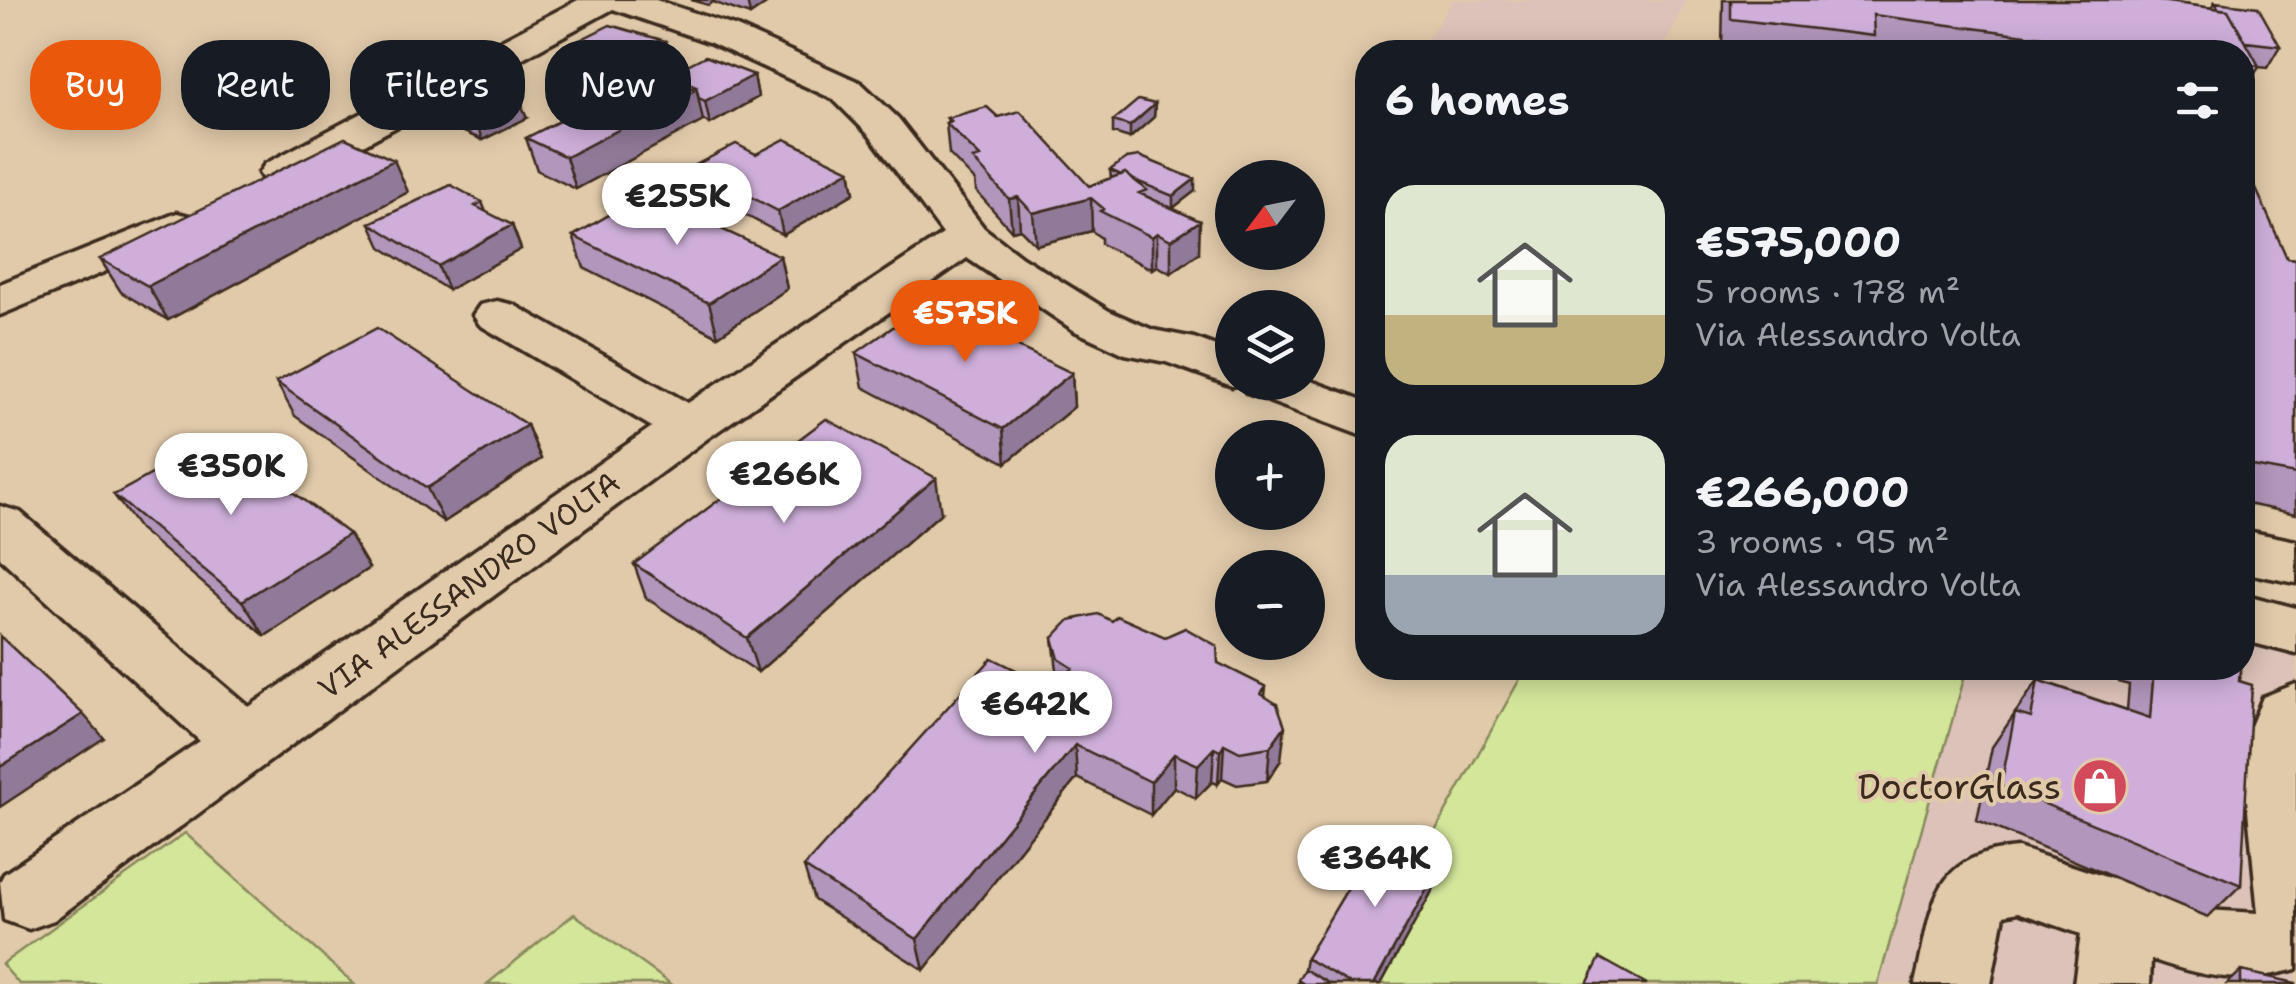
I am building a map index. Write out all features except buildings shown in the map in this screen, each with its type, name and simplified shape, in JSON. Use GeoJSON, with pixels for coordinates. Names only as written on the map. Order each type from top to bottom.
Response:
{"type":"FeatureCollection","features":[{"type":"Feature","properties":{"kind":"street"},"geometry":{"type":"LineString","coordinates":[[0,301],[235,196],[604,0]]}},
{"type":"Feature","properties":{"kind":"street"},"geometry":{"type":"LineString","coordinates":[[621,0],[724,36],[847,90],[884,127],[968,237],[1049,297],[1092,321],[1142,343],[1177,349],[1215,364]]}},
{"type":"Feature","properties":{"kind":"street","name":"VIA ALESSANDRO VOLTA"},"geometry":{"type":"LineString","coordinates":[[30,897],[690,426],[968,237]]}},
{"type":"Feature","properties":{"kind":"street"},"geometry":{"type":"LineString","coordinates":[[497,315],[690,426]]}},
{"type":"Feature","properties":{"kind":"street"},"geometry":{"type":"LineString","coordinates":[[1313,400],[1355,416]]}},
{"type":"Feature","properties":{"kind":"street"},"geometry":{"type":"LineString","coordinates":[[5,539],[247,744]]}},
{"type":"Feature","properties":{"kind":"street"},"geometry":{"type":"LineString","coordinates":[[2255,554],[2296,562]]}},
{"type":"Feature","properties":{"kind":"street"},"geometry":{"type":"LineString","coordinates":[[2255,621],[2296,632]]}},
{"type":"Feature","properties":{"kind":"street"},"geometry":{"type":"LineString","coordinates":[[1953,984],[1971,899],[1991,882],[2018,880],[2205,944],[2239,949],[2268,946],[2288,938],[2295,918],[2275,748],[2286,715],[2296,710]]}},
{"type":"Feature","properties":{"kind":"street"},"geometry":{"type":"LineString","coordinates":[[2112,984],[2119,914]]}},
{"type":"Feature","properties":{"kind":"shaded area"},"geometry":{"type":"Polygon","coordinates":[[[1453,0],[1686,0],[1668,40],[1427,40],[1453,0]]]}},
{"type":"Feature","properties":{"kind":"shaded area"},"geometry":{"type":"Polygon","coordinates":[[[2255,637],[2296,647],[2296,984],[1878,984],[1964,680],[2255,680],[2255,637]]]}},
{"type":"Feature","properties":{"kind":"green space"},"geometry":{"type":"Polygon","coordinates":[[[1519,680],[1964,680],[1878,984],[1350,984],[1519,680]]]}},
{"type":"Feature","properties":{"kind":"green space"},"geometry":{"type":"Polygon","coordinates":[[[185,833],[354,984],[19,984],[2,964],[185,833]]]}},
{"type":"Feature","properties":{"kind":"green space"},"geometry":{"type":"Polygon","coordinates":[[[574,914],[671,984],[487,984],[574,914]]]}},
{"type":"Feature","properties":{"kind":"place","name":"DoctorGlass"},"geometry":{"type":"Point","coordinates":[2100,786]}}]}
